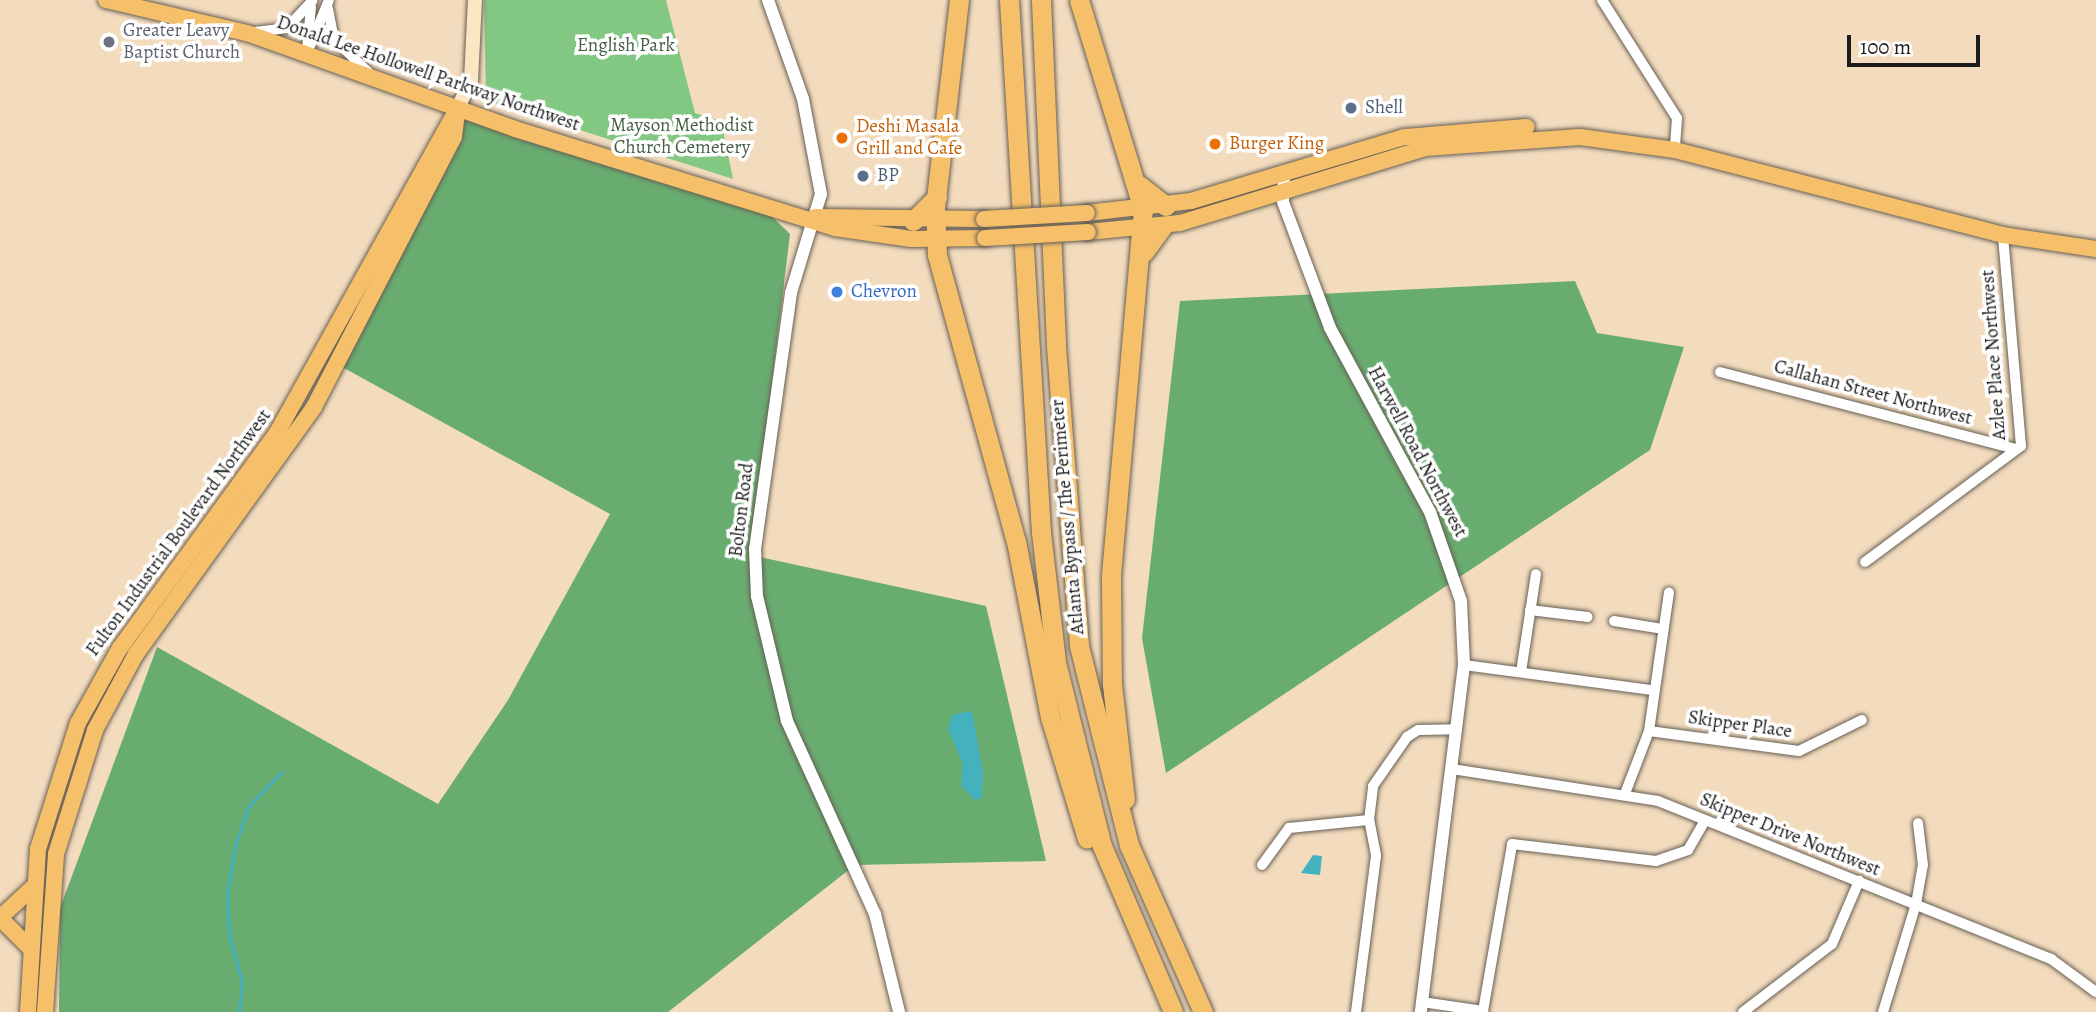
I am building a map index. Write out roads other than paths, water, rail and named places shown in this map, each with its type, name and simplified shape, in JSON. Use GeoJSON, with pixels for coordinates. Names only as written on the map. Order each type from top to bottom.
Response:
{"type":"FeatureCollection","features":[{"type":"Feature","properties":{"kind":"highway"},"geometry":{"type":"LineString","coordinates":[[959,0],[936,197],[936,231],[1016,541],[1068,787],[1094,859],[1150,965]]}},
{"type":"Feature","properties":{"kind":"highway","name":"Atlanta Bypass / The Perimeter"},"geometry":{"type":"LineString","coordinates":[[1009,0],[1052,640],[1085,792],[1150,965],[1173,1012]]}},
{"type":"Feature","properties":{"kind":"highway","name":"Atlanta Bypass / The Perimeter"},"geometry":{"type":"LineString","coordinates":[[1041,0],[1072,589],[1091,711],[1129,845],[1203,1012]]}},
{"type":"Feature","properties":{"kind":"highway"},"geometry":{"type":"LineString","coordinates":[[1079,0],[1150,221],[1142,256],[1111,578],[1112,684],[1129,845]]}},
{"type":"Feature","properties":{"kind":"highway"},"geometry":{"type":"LineString","coordinates":[[1139,185],[1166,205]]}},
{"type":"Feature","properties":{"kind":"highway"},"geometry":{"type":"LineString","coordinates":[[913,221],[936,197]]}},
{"type":"Feature","properties":{"kind":"main road","name":"Donald Lee Hollowell Parkway Northwest"},"geometry":{"type":"LineString","coordinates":[[106,0],[247,33],[457,108],[667,177],[816,217],[850,231],[936,231],[985,238],[1088,232],[1150,221],[1282,189],[1375,159],[1477,141],[1580,138],[1676,146]]}},
{"type":"Feature","properties":{"kind":"main road","name":"Fulton Industrial Boulevard Northwest"},"geometry":{"type":"LineString","coordinates":[[28,1012],[33,887],[57,776],[94,689],[278,432],[471,81],[475,0]]}},
{"type":"Feature","properties":{"kind":"main road","name":"Fulton Industrial Boulevard Northwest"},"geometry":{"type":"LineString","coordinates":[[45,1012],[56,854],[94,730],[136,654],[320,398],[454,136],[457,108]]}},
{"type":"Feature","properties":{"kind":"main road","name":"Donald Lee Hollowell Parkway Northwest"},"geometry":{"type":"LineString","coordinates":[[1150,221],[1166,205],[1377,143],[1458,130],[1584,128],[1676,146],[2003,235],[2096,249]]}},
{"type":"Feature","properties":{"kind":"main road","name":"Donald Lee Hollowell Parkway Northwest"},"geometry":{"type":"LineString","coordinates":[[816,217],[913,221],[936,231],[984,219],[1087,213],[1150,221]]}},
{"type":"Feature","properties":{"kind":"main road"},"geometry":{"type":"LineString","coordinates":[[30,948],[1,916],[33,887]]}},
{"type":"Feature","properties":{"kind":"street"},"geometry":{"type":"LineString","coordinates":[[247,33],[287,29],[312,0]]}},
{"type":"Feature","properties":{"kind":"street"},"geometry":{"type":"LineString","coordinates":[[307,53],[312,0]]}},
{"type":"Feature","properties":{"kind":"street","name":"Bolton Road"},"geometry":{"type":"LineString","coordinates":[[768,0],[803,99],[821,194],[791,293],[755,574],[786,721],[875,914],[899,1012]]}},
{"type":"Feature","properties":{"kind":"street"},"geometry":{"type":"LineString","coordinates":[[1602,0],[1677,118],[1676,146]]}},
{"type":"Feature","properties":{"kind":"street"},"geometry":{"type":"LineString","coordinates":[[307,53],[329,4]]}},
{"type":"Feature","properties":{"kind":"street"},"geometry":{"type":"LineString","coordinates":[[329,4],[334,38],[373,76]]}},
{"type":"Feature","properties":{"kind":"street","name":"Harwell Road Northwest"},"geometry":{"type":"LineString","coordinates":[[1284,172],[1282,189],[1330,328],[1445,544],[1461,601],[1464,665],[1422,1007]]}},
{"type":"Feature","properties":{"kind":"street","name":"Azlee Place Northwest"},"geometry":{"type":"LineString","coordinates":[[1865,562],[2021,446],[2003,235]]}},
{"type":"Feature","properties":{"kind":"street","name":"Callahan Street Northwest"},"geometry":{"type":"LineString","coordinates":[[1720,372],[2016,449]]}},
{"type":"Feature","properties":{"kind":"street"},"geometry":{"type":"LineString","coordinates":[[1521,672],[1535,574]]}},
{"type":"Feature","properties":{"kind":"street"},"geometry":{"type":"LineString","coordinates":[[1626,791],[1649,731],[1652,690],[1669,592]]}},
{"type":"Feature","properties":{"kind":"street"},"geometry":{"type":"LineString","coordinates":[[1530,610],[1588,617]]}},
{"type":"Feature","properties":{"kind":"street"},"geometry":{"type":"LineString","coordinates":[[1614,621],[1663,629]]}},
{"type":"Feature","properties":{"kind":"street"},"geometry":{"type":"LineString","coordinates":[[1464,665],[1652,690]]}},
{"type":"Feature","properties":{"kind":"street","name":"Skipper Place"},"geometry":{"type":"LineString","coordinates":[[1649,731],[1799,751],[1862,720]]}},
{"type":"Feature","properties":{"kind":"street"},"geometry":{"type":"LineString","coordinates":[[1356,1012],[1376,855],[1369,820],[1374,786],[1390,754],[1418,730],[1457,729]]}},
{"type":"Feature","properties":{"kind":"street","name":"Skipper Drive Northwest"},"geometry":{"type":"LineString","coordinates":[[1452,769],[1626,791],[1859,881],[2051,960],[2096,992]]}},
{"type":"Feature","properties":{"kind":"street"},"geometry":{"type":"LineString","coordinates":[[1262,865],[1289,828],[1369,820]]}},
{"type":"Feature","properties":{"kind":"street"},"geometry":{"type":"LineString","coordinates":[[1422,1007],[1483,1012],[1512,844],[1656,861],[1676,858],[1696,838],[1705,820]]}},
{"type":"Feature","properties":{"kind":"street"},"geometry":{"type":"LineString","coordinates":[[1883,1012],[1916,904],[1923,865],[1918,822]]}},
{"type":"Feature","properties":{"kind":"street"},"geometry":{"type":"LineString","coordinates":[[1743,1012],[1832,944],[1859,881]]}},
{"type":"Feature","properties":{"kind":"water"},"geometry":{"type":"Polygon","coordinates":[[[972,711],[983,773],[982,796],[976,801],[961,786],[963,764],[948,729],[952,715],[972,711]]]}},
{"type":"Feature","properties":{"kind":"water"},"geometry":{"type":"Polygon","coordinates":[[[1313,855],[1322,856],[1320,875],[1301,873],[1313,855]]]}},
{"type":"Feature","properties":{"kind":"waterway"},"geometry":{"type":"LineString","coordinates":[[239,1012],[242,982],[229,936],[227,893],[236,843],[249,806],[282,772]]}},
{"type":"Feature","properties":{"kind":"place","name":"Greater Leavy Baptist Church"},"geometry":{"type":"Point","coordinates":[109,42]}},
{"type":"Feature","properties":{"kind":"place","name":"Shell"},"geometry":{"type":"Point","coordinates":[1351,108]}},
{"type":"Feature","properties":{"kind":"place","name":"Deshi Masala Grill and Cafe"},"geometry":{"type":"Point","coordinates":[842,138]}},
{"type":"Feature","properties":{"kind":"place","name":"Burger King"},"geometry":{"type":"Point","coordinates":[1215,144]}},
{"type":"Feature","properties":{"kind":"place","name":"BP"},"geometry":{"type":"Point","coordinates":[863,176]}},
{"type":"Feature","properties":{"kind":"place","name":"Chevron"},"geometry":{"type":"Point","coordinates":[837,292]}},
{"type":"Feature","properties":{"kind":"park label","name":"English Park"},"geometry":{"type":"Point","coordinates":[626,46]}},
{"type":"Feature","properties":{"kind":"park label","name":"Mayson Methodist Church Cemetery"},"geometry":{"type":"Point","coordinates":[682,137]}}]}
